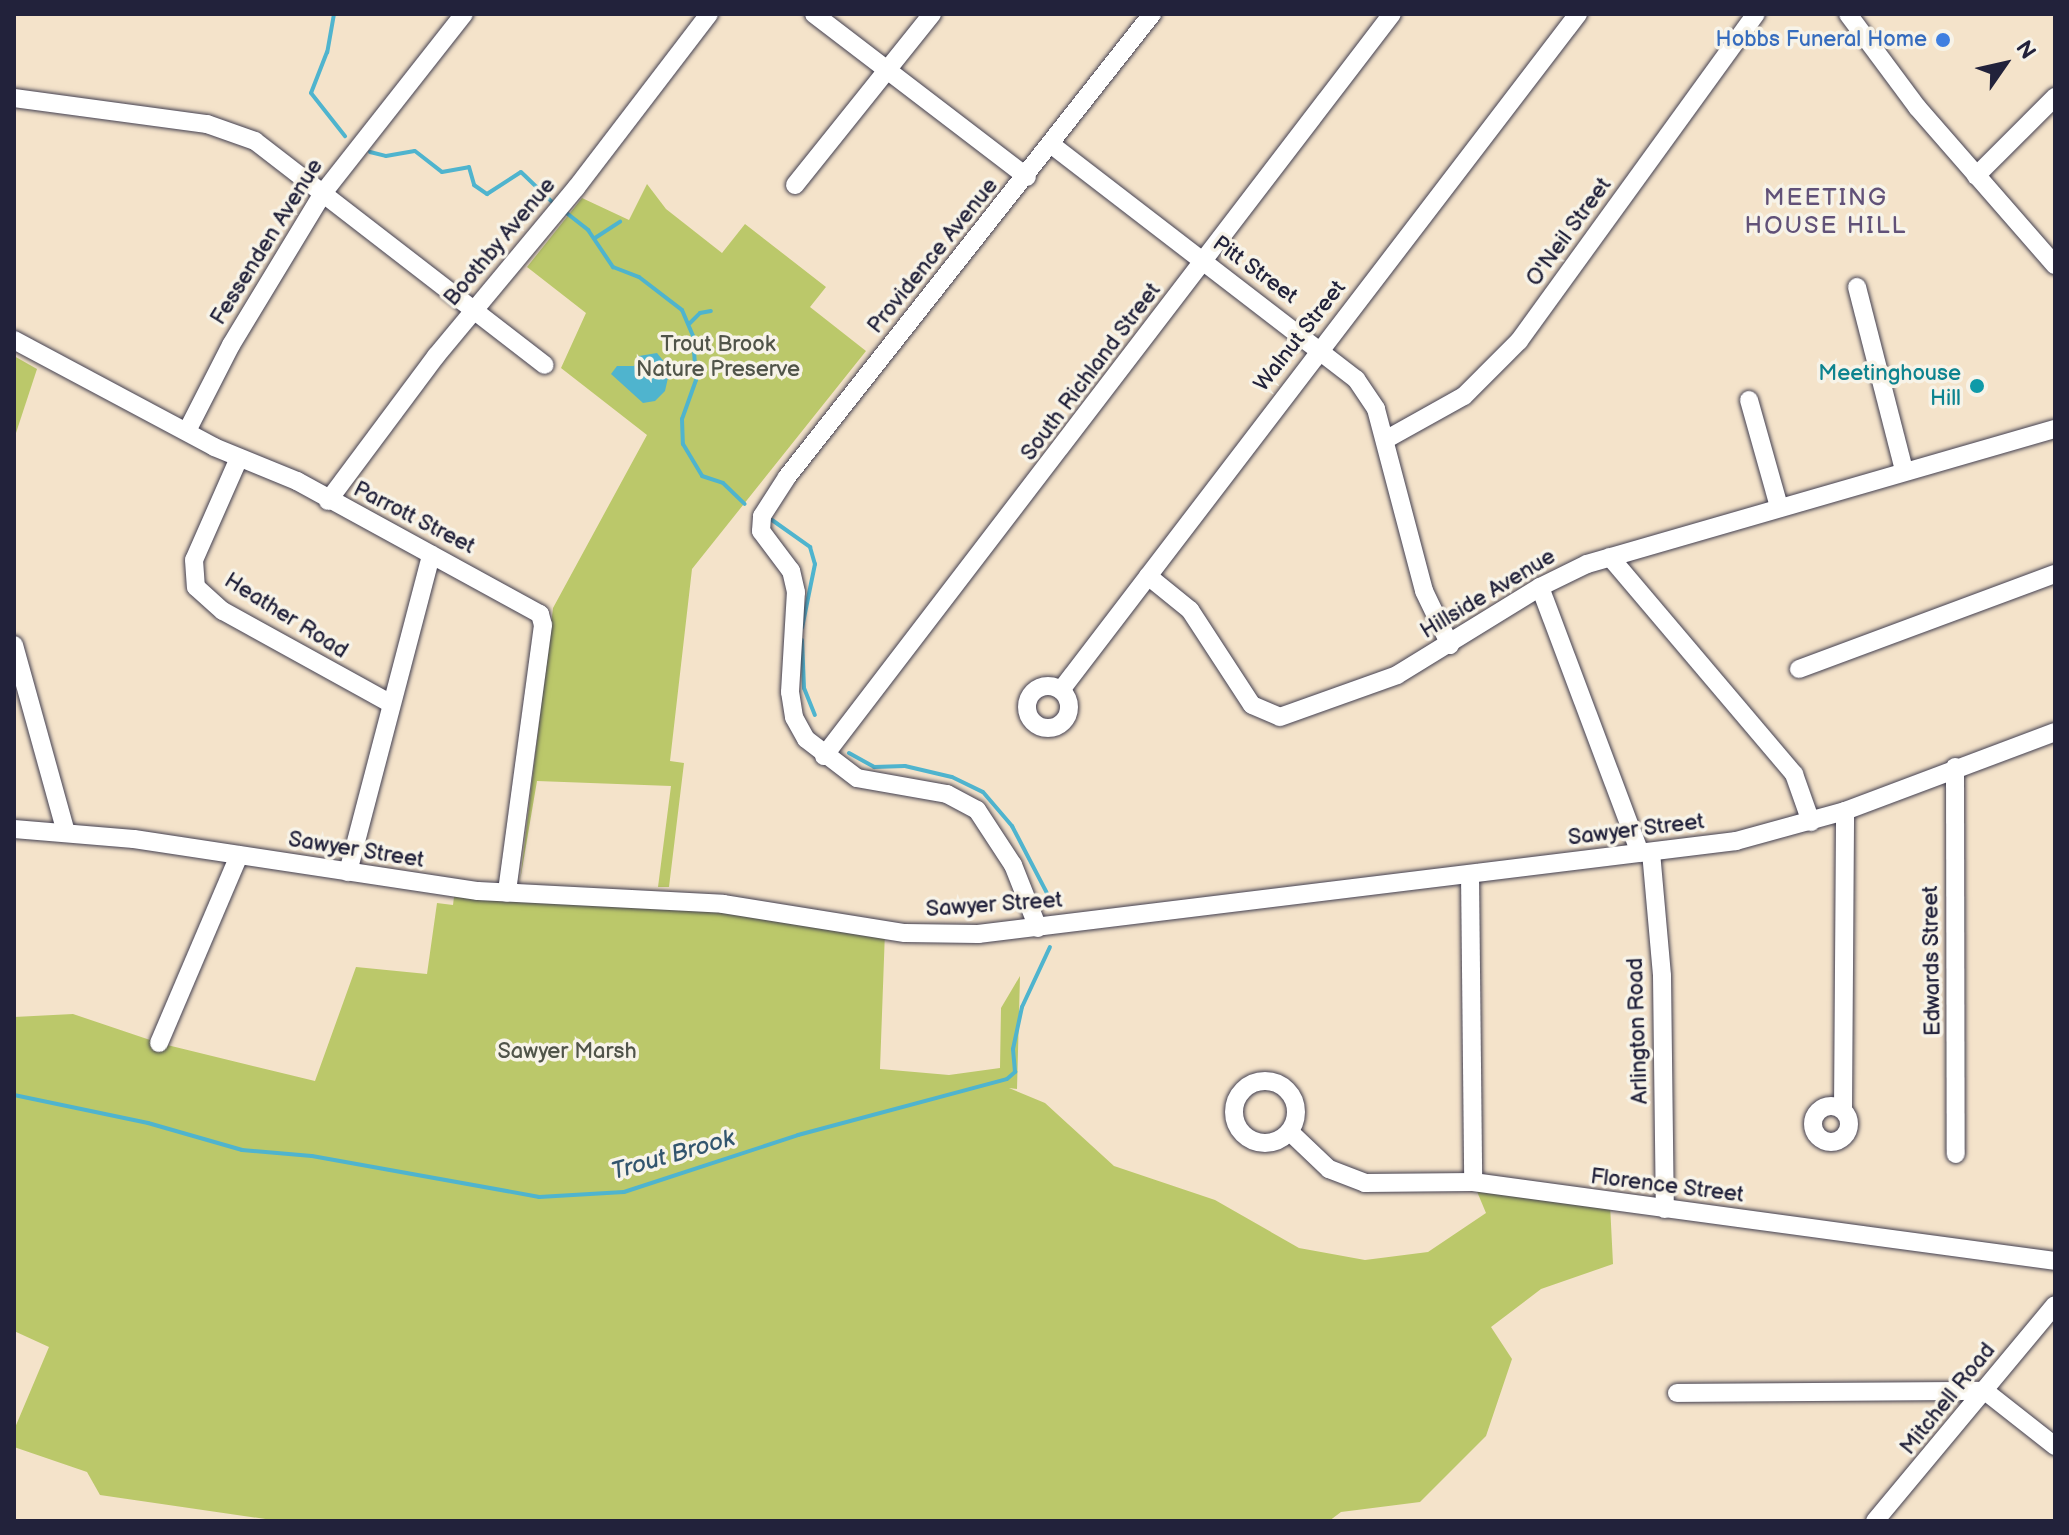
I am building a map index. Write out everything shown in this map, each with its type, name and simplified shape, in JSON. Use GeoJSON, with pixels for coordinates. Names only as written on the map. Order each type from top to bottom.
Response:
{"type":"FeatureCollection","features":[{"type":"Feature","properties":{"kind":"street","name":"Fessenden Avenue"},"geometry":{"type":"LineString","coordinates":[[187,431],[231,345],[323,193],[464,14]]}},
{"type":"Feature","properties":{"kind":"street","name":"Boothby Avenue"},"geometry":{"type":"LineString","coordinates":[[328,501],[473,311],[576,188],[709,14]]}},
{"type":"Feature","properties":{"kind":"street"},"geometry":{"type":"LineString","coordinates":[[814,14],[1027,177]]}},
{"type":"Feature","properties":{"kind":"street"},"geometry":{"type":"LineString","coordinates":[[795,185],[932,14]]}},
{"type":"Feature","properties":{"kind":"street","name":"Providence Avenue"},"geometry":{"type":"LineString","coordinates":[[824,756],[794,717],[790,680],[796,592],[791,571],[761,531],[762,516],[787,477],[1027,177],[1152,14]]}},
{"type":"Feature","properties":{"kind":"street","name":"South Richland Street"},"geometry":{"type":"LineString","coordinates":[[824,756],[1392,14]]}},
{"type":"Feature","properties":{"kind":"street","name":"Walnut Street"},"geometry":{"type":"LineString","coordinates":[[1061,690],[1578,14]]}},
{"type":"Feature","properties":{"kind":"street","name":"O'Neil Street"},"geometry":{"type":"LineString","coordinates":[[1385,440],[1464,396],[1519,341],[1756,14]]}},
{"type":"Feature","properties":{"kind":"street"},"geometry":{"type":"LineString","coordinates":[[1848,14],[1976,176],[2055,265]]}},
{"type":"Feature","properties":{"kind":"street"},"geometry":{"type":"LineString","coordinates":[[1976,176],[2055,97]]}},
{"type":"Feature","properties":{"kind":"street"},"geometry":{"type":"LineString","coordinates":[[14,98],[207,124],[255,141],[545,365]]}},
{"type":"Feature","properties":{"kind":"street","name":"Pitt Street"},"geometry":{"type":"LineString","coordinates":[[1052,145],[1321,348],[1356,379],[1376,409],[1424,591],[1450,645]]}},
{"type":"Feature","properties":{"kind":"street"},"geometry":{"type":"LineString","coordinates":[[1857,287],[1904,470]]}},
{"type":"Feature","properties":{"kind":"street","name":"Parrott Street"},"geometry":{"type":"LineString","coordinates":[[14,340],[239,458],[297,481],[328,501],[520,599],[540,614],[543,625],[507,893]]}},
{"type":"Feature","properties":{"kind":"street"},"geometry":{"type":"LineString","coordinates":[[1749,400],[1779,507]]}},
{"type":"Feature","properties":{"kind":"street","name":"Hillside Avenue"},"geometry":{"type":"LineString","coordinates":[[1148,576],[1190,610],[1238,687],[1264,714],[1280,717],[1397,675],[1540,587],[1610,557],[2055,429]]}},
{"type":"Feature","properties":{"kind":"street","name":"Heather Road"},"geometry":{"type":"LineString","coordinates":[[239,458],[194,560],[196,587],[223,611],[390,703]]}},
{"type":"Feature","properties":{"kind":"street"},"geometry":{"type":"LineString","coordinates":[[348,872],[431,555]]}},
{"type":"Feature","properties":{"kind":"street"},"geometry":{"type":"LineString","coordinates":[[1610,557],[1794,774],[1811,822]]}},
{"type":"Feature","properties":{"kind":"street"},"geometry":{"type":"LineString","coordinates":[[1799,669],[2055,574]]}},
{"type":"Feature","properties":{"kind":"street","name":"Arlington Road"},"geometry":{"type":"LineString","coordinates":[[1540,587],[1645,853],[1662,976],[1665,1209]]}},
{"type":"Feature","properties":{"kind":"street"},"geometry":{"type":"LineString","coordinates":[[14,645],[66,832]]}},
{"type":"Feature","properties":{"kind":"street","name":"Sawyer Street"},"geometry":{"type":"LineString","coordinates":[[14,829],[66,832],[507,893],[723,904],[905,933],[1038,928],[1736,841],[1845,811],[1955,767],[2055,732]]}},
{"type":"Feature","properties":{"kind":"street"},"geometry":{"type":"LineString","coordinates":[[824,756],[857,778],[947,794],[977,810],[1013,865],[1038,928]]}},
{"type":"Feature","properties":{"kind":"street","name":"Edwards Street"},"geometry":{"type":"LineString","coordinates":[[1955,767],[1956,1154]]}},
{"type":"Feature","properties":{"kind":"street"},"geometry":{"type":"LineString","coordinates":[[1843,1110],[1845,811]]}},
{"type":"Feature","properties":{"kind":"street"},"geometry":{"type":"LineString","coordinates":[[159,1043],[239,855]]}},
{"type":"Feature","properties":{"kind":"street"},"geometry":{"type":"LineString","coordinates":[[1470,874],[1473,1182]]}},
{"type":"Feature","properties":{"kind":"street","name":"Florence Street"},"geometry":{"type":"LineString","coordinates":[[1290,1132],[1320,1163],[1352,1181],[1473,1182],[2055,1261]]}},
{"type":"Feature","properties":{"kind":"street","name":"Mitchell Road"},"geometry":{"type":"LineString","coordinates":[[1875,1521],[2055,1305]]}},
{"type":"Feature","properties":{"kind":"street"},"geometry":{"type":"LineString","coordinates":[[1677,1393],[1985,1391],[2055,1446]]}},
{"type":"Feature","properties":{"kind":"green space","name":"Trout Brook Nature Preserve"},"geometry":{"type":"Polygon","coordinates":[[[647,184],[666,209],[722,253],[745,224],[826,287],[810,307],[866,351],[692,569],[670,761],[684,763],[669,887],[658,887],[671,786],[537,781],[520,881],[553,608],[647,435],[561,368],[586,313],[527,267],[582,198],[629,220],[647,184]]]}},
{"type":"Feature","properties":{"kind":"green space"},"geometry":{"type":"Polygon","coordinates":[[[14,356],[37,369],[14,439],[14,356]]]}},
{"type":"Feature","properties":{"kind":"green space","name":"Sawyer Marsh"},"geometry":{"type":"Polygon","coordinates":[[[455,889],[666,899],[885,931],[880,1069],[949,1075],[1000,1068],[1001,1008],[1020,976],[1017,1089],[1009,1088],[1045,1103],[1114,1166],[1215,1200],[1299,1248],[1365,1260],[1428,1252],[1486,1213],[1473,1182],[1610,1204],[1613,1264],[1541,1289],[1491,1327],[1512,1359],[1486,1436],[1420,1502],[1341,1512],[1329,1521],[279,1521],[100,1495],[87,1472],[14,1447],[14,1430],[49,1347],[14,1331],[14,1017],[73,1014],[159,1043],[315,1081],[356,967],[427,974],[437,903],[453,905],[455,889]]]}},
{"type":"Feature","properties":{"kind":"water"},"geometry":{"type":"Polygon","coordinates":[[[657,353],[670,369],[665,391],[655,401],[643,403],[611,374],[617,366],[634,366],[639,356],[657,353]]]}},
{"type":"Feature","properties":{"kind":"waterway","name":"Trout Brook"},"geometry":{"type":"LineString","coordinates":[[334,14],[327,52],[311,93],[345,136]]}},
{"type":"Feature","properties":{"kind":"waterway","name":"Trout Brook"},"geometry":{"type":"LineString","coordinates":[[370,152],[386,156],[415,151],[442,172],[469,167],[474,185],[487,194],[521,172],[551,201]]}},
{"type":"Feature","properties":{"kind":"waterway","name":"Trout Brook"},"geometry":{"type":"LineString","coordinates":[[564,211],[588,230],[613,267],[639,277],[682,310],[693,336],[696,380],[682,419],[683,444],[702,476],[723,483],[745,504]]}},
{"type":"Feature","properties":{"kind":"waterway"},"geometry":{"type":"LineString","coordinates":[[595,238],[620,222]]}},
{"type":"Feature","properties":{"kind":"waterway"},"geometry":{"type":"LineString","coordinates":[[690,323],[700,313],[711,311]]}},
{"type":"Feature","properties":{"kind":"waterway","name":"Trout Brook"},"geometry":{"type":"LineString","coordinates":[[772,520],[810,547],[815,564],[802,628]]}},
{"type":"Feature","properties":{"kind":"waterway","name":"Trout Brook"},"geometry":{"type":"LineString","coordinates":[[802,640],[804,688],[815,715]]}},
{"type":"Feature","properties":{"kind":"waterway","name":"Trout Brook"},"geometry":{"type":"LineString","coordinates":[[849,753],[874,767],[905,766],[952,777],[983,792],[1012,826],[1052,903]]}},
{"type":"Feature","properties":{"kind":"waterway","name":"Trout Brook"},"geometry":{"type":"LineString","coordinates":[[14,1095],[148,1123],[242,1150],[312,1156],[539,1197],[624,1192],[798,1135],[1007,1079],[1015,1072],[1013,1049],[1022,1007],[1050,947]]}},
{"type":"Feature","properties":{"kind":"place","name":"Hobbs Funeral Home"},"geometry":{"type":"Point","coordinates":[1943,40]}},
{"type":"Feature","properties":{"kind":"place","name":"Meetinghouse Hill"},"geometry":{"type":"Point","coordinates":[1977,386]}},
{"type":"Feature","properties":{"kind":"district","name":"MEETING HOUSE HILL"},"geometry":{"type":"Point","coordinates":[1826,212]}}]}
